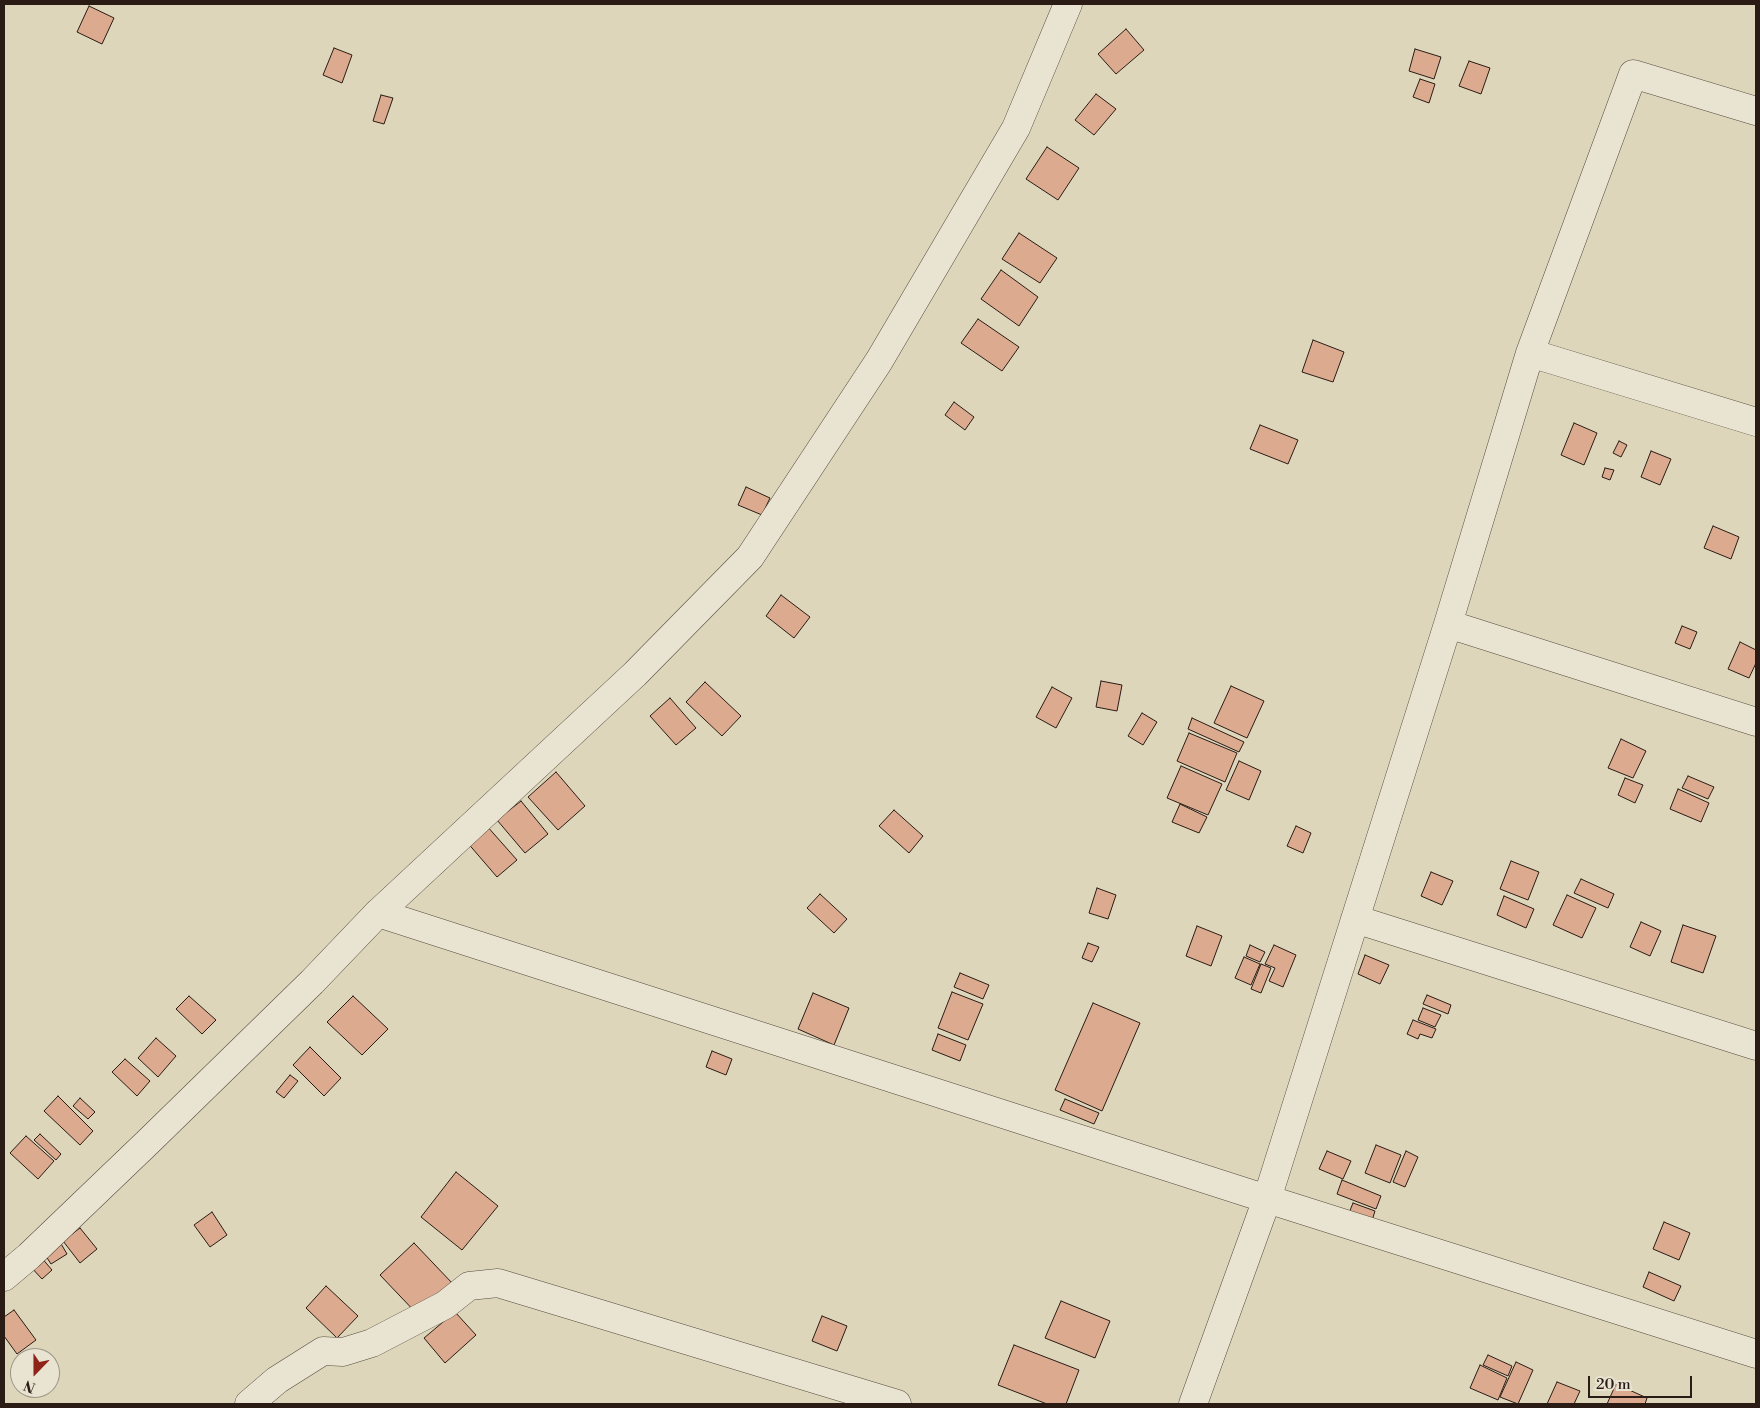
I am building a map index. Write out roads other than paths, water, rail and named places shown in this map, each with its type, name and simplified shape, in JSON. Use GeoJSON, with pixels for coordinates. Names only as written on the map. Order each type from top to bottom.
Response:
{"type":"FeatureCollection","features":[{"type":"Feature","properties":{"kind":"street"},"geometry":{"type":"LineString","coordinates":[[4,1277],[164,1127],[312,982],[378,913],[635,674],[750,557],[879,361],[1016,128],[1068,4]]}},
{"type":"Feature","properties":{"kind":"street"},"geometry":{"type":"LineString","coordinates":[[1193,1404],[1266,1199],[1448,624],[1530,353],[1633,74],[1756,111]]}},
{"type":"Feature","properties":{"kind":"street"},"geometry":{"type":"LineString","coordinates":[[1530,353],[1756,422]]}},
{"type":"Feature","properties":{"kind":"street"},"geometry":{"type":"LineString","coordinates":[[1448,624],[1756,722]]}},
{"type":"Feature","properties":{"kind":"street"},"geometry":{"type":"LineString","coordinates":[[378,913],[1266,1199],[1756,1354]]}},
{"type":"Feature","properties":{"kind":"street"},"geometry":{"type":"LineString","coordinates":[[1355,919],[1756,1046]]}},
{"type":"Feature","properties":{"kind":"street"},"geometry":{"type":"LineString","coordinates":[[249,1404],[276,1380],[323,1351],[343,1352],[372,1343],[445,1305],[469,1286],[498,1283],[897,1404]]}}]}
